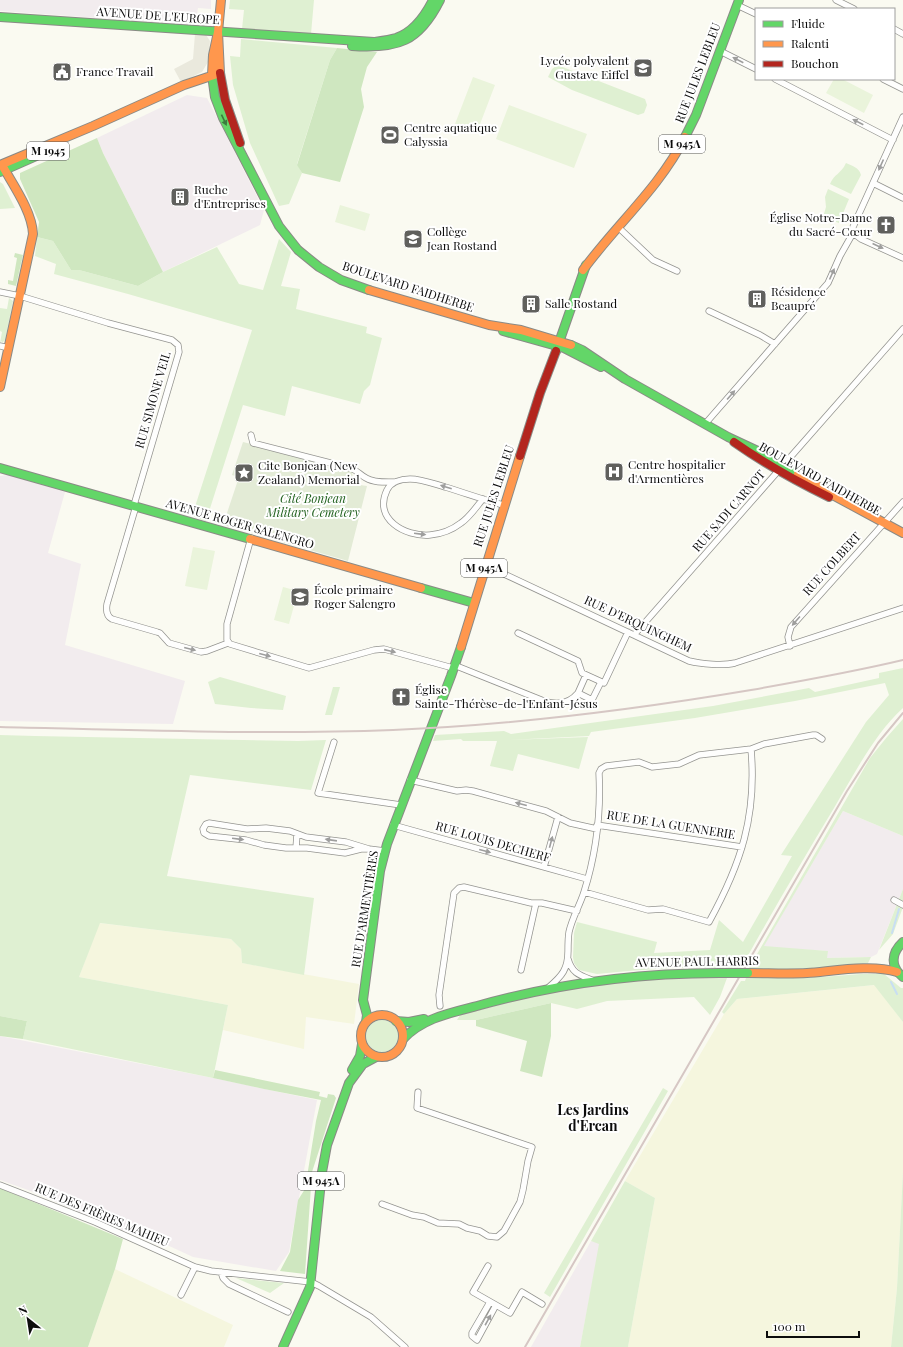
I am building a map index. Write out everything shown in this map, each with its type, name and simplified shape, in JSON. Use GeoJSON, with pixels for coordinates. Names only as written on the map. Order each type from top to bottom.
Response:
{"type":"FeatureCollection","features":[{"type":"Feature","properties":{"kind":"main road","name":"BOULEVARD FAIDHERBE"},"geometry":{"type":"LineString","coordinates":[[221,0],[218,32],[213,50],[216,74],[214,92],[221,113],[284,233],[303,255],[324,271],[359,287],[489,325],[514,328],[556,343],[567,350],[625,378],[728,437],[742,449],[782,468],[810,488],[882,525],[903,538]]}},
{"type":"Feature","properties":{"kind":"main road","name":"AVENUE DE L'EUROPE"},"geometry":{"type":"LineString","coordinates":[[0,17],[368,42],[401,36],[414,27],[425,16],[433,0]]}},
{"type":"Feature","properties":{"kind":"main road","name":"AVENUE DE L'EUROPE"},"geometry":{"type":"LineString","coordinates":[[290,37],[364,47],[390,46],[407,40],[421,29],[429,20],[440,0]]}},
{"type":"Feature","properties":{"kind":"main road","name":"RUE JULES LEBLEU"},"geometry":{"type":"LineString","coordinates":[[425,742],[454,667],[556,343],[586,265],[656,182],[682,143],[694,120],[738,2]]}},
{"type":"Feature","properties":{"kind":"main road","name":"M 1945"},"geometry":{"type":"LineString","coordinates":[[1,166],[184,84],[216,74]]}},
{"type":"Feature","properties":{"kind":"main road"},"geometry":{"type":"LineString","coordinates":[[0,387],[31,247],[33,229],[28,214],[1,166]]}},
{"type":"Feature","properties":{"kind":"main road","name":"AVENUE ROGER SALENGRO"},"geometry":{"type":"LineString","coordinates":[[0,468],[474,603]]}},
{"type":"Feature","properties":{"kind":"main road","name":"BOULEVARD FAIDHERBE"},"geometry":{"type":"LineString","coordinates":[[882,525],[903,533]]}},
{"type":"Feature","properties":{"kind":"main road","name":"RUE D'ARMENTIÈRES"},"geometry":{"type":"LineString","coordinates":[[366,1022],[367,1015],[363,1002],[381,865],[393,826],[425,742]]}},
{"type":"Feature","properties":{"kind":"main road"},"geometry":{"type":"LineString","coordinates":[[893,957],[896,949],[903,942]]}},
{"type":"Feature","properties":{"kind":"main road","name":"AVENUE PAUL HARRIS"},"geometry":{"type":"LineString","coordinates":[[862,969],[882,964],[893,957]]}},
{"type":"Feature","properties":{"kind":"main road","name":"AVENUE PAUL HARRIS"},"geometry":{"type":"LineString","coordinates":[[893,957],[893,965],[900,975]]}},
{"type":"Feature","properties":{"kind":"main road","name":"AVENUE PAUL HARRIS"},"geometry":{"type":"LineString","coordinates":[[396,1021],[409,1022],[441,1016],[502,998],[549,987],[592,980],[662,973],[805,973],[862,969],[888,969],[900,975]]}},
{"type":"Feature","properties":{"kind":"main road","name":"RUE D'ARMENTIÈRES"},"geometry":{"type":"LineString","coordinates":[[365,989],[366,997],[370,1005],[376,1012],[383,1015]]}},
{"type":"Feature","properties":{"kind":"main road"},"geometry":{"type":"LineString","coordinates":[[383,1015],[396,1021],[402,1031],[403,1039],[399,1048],[393,1054],[386,1057],[368,1053],[362,1044],[361,1033],[366,1022],[372,1017],[383,1015]]}},
{"type":"Feature","properties":{"kind":"main road","name":"AVENUE PAUL HARRIS"},"geometry":{"type":"LineString","coordinates":[[403,1039],[416,1027],[441,1016]]}},
{"type":"Feature","properties":{"kind":"main road","name":"M 945A"},"geometry":{"type":"LineString","coordinates":[[283,1347],[307,1295],[311,1282],[323,1161],[349,1083],[351,1072],[361,1053],[362,1044]]}},
{"type":"Feature","properties":{"kind":"main road","name":"M 945A"},"geometry":{"type":"LineString","coordinates":[[349,1083],[364,1063],[376,1056]]}},
{"type":"Feature","properties":{"kind":"street"},"geometry":{"type":"LineString","coordinates":[[836,0],[852,8]]}},
{"type":"Feature","properties":{"kind":"street"},"geometry":{"type":"LineString","coordinates":[[738,2],[755,13]]}},
{"type":"Feature","properties":{"kind":"street"},"geometry":{"type":"LineString","coordinates":[[720,51],[755,68]]}},
{"type":"Feature","properties":{"kind":"street"},"geometry":{"type":"LineString","coordinates":[[777,80],[893,140]]}},
{"type":"Feature","properties":{"kind":"street"},"geometry":{"type":"LineString","coordinates":[[885,80],[903,89]]}},
{"type":"Feature","properties":{"kind":"street"},"geometry":{"type":"LineString","coordinates":[[705,424],[826,286],[853,233],[853,227],[903,117]]}},
{"type":"Feature","properties":{"kind":"street"},"geometry":{"type":"LineString","coordinates":[[873,183],[903,198]]}},
{"type":"Feature","properties":{"kind":"street"},"geometry":{"type":"LineString","coordinates":[[618,227],[653,260],[677,271]]}},
{"type":"Feature","properties":{"kind":"street"},"geometry":{"type":"LineString","coordinates":[[853,233],[861,239],[903,258]]}},
{"type":"Feature","properties":{"kind":"street"},"geometry":{"type":"LineString","coordinates":[[0,292],[20,296]]}},
{"type":"Feature","properties":{"kind":"street","name":"RUE SIMONE VEIL"},"geometry":{"type":"LineString","coordinates":[[20,296],[108,323],[172,340],[178,345],[179,352],[135,506]]}},
{"type":"Feature","properties":{"kind":"street"},"geometry":{"type":"LineString","coordinates":[[709,311],[760,335],[775,344]]}},
{"type":"Feature","properties":{"kind":"street","name":"RUE SADI CARNOT"},"geometry":{"type":"LineString","coordinates":[[634,635],[903,329]]}},
{"type":"Feature","properties":{"kind":"street"},"geometry":{"type":"LineString","coordinates":[[0,346],[9,348]]}},
{"type":"Feature","properties":{"kind":"street"},"geometry":{"type":"LineString","coordinates":[[251,435],[253,443],[350,468],[356,470],[366,478],[375,481],[395,482],[405,479],[419,480],[504,505]]}},
{"type":"Feature","properties":{"kind":"street"},"geometry":{"type":"LineString","coordinates":[[395,482],[385,494],[383,502],[386,513],[395,525],[403,530],[417,534],[430,535],[451,529],[468,518],[483,499]]}},
{"type":"Feature","properties":{"kind":"street","name":"RUE COLBERT"},"geometry":{"type":"LineString","coordinates":[[790,646],[788,637],[791,627],[903,502]]}},
{"type":"Feature","properties":{"kind":"street"},"geometry":{"type":"LineString","coordinates":[[135,506],[107,604],[106,611],[108,616],[112,619],[160,633],[169,643],[201,652],[207,652],[228,643]]}},
{"type":"Feature","properties":{"kind":"street"},"geometry":{"type":"LineString","coordinates":[[250,538],[227,624],[226,633],[228,643],[233,646],[309,668],[374,650],[384,649],[454,667],[553,704],[566,702],[578,693],[586,675]]}},
{"type":"Feature","properties":{"kind":"street","name":"RUE D'ERQUINGHEM"},"geometry":{"type":"LineString","coordinates":[[485,565],[689,661],[700,663],[731,664],[903,608]]}},
{"type":"Feature","properties":{"kind":"street"},"geometry":{"type":"LineString","coordinates":[[578,693],[592,700],[628,632]]}},
{"type":"Feature","properties":{"kind":"street"},"geometry":{"type":"LineString","coordinates":[[518,633],[578,661],[582,673],[602,682]]}},
{"type":"Feature","properties":{"kind":"street"},"geometry":{"type":"LineString","coordinates":[[592,980],[574,971],[570,966],[568,957],[568,934],[584,892],[594,848],[600,796],[599,773],[601,769],[606,766],[639,762],[653,767],[679,764],[699,755],[751,749],[764,744],[813,735],[816,735],[822,739]]}},
{"type":"Feature","properties":{"kind":"street"},"geometry":{"type":"LineString","coordinates":[[334,742],[318,794],[401,805]]}},
{"type":"Feature","properties":{"kind":"street"},"geometry":{"type":"LineString","coordinates":[[584,892],[648,910],[663,909],[709,922],[728,886],[742,847],[751,804],[751,749]]}},
{"type":"Feature","properties":{"kind":"street","name":"RUE DE LA GUENNERIE"},"geometry":{"type":"LineString","coordinates":[[410,780],[457,792],[470,790],[546,811],[570,823],[742,847]]}},
{"type":"Feature","properties":{"kind":"street"},"geometry":{"type":"LineString","coordinates":[[544,867],[558,817]]}},
{"type":"Feature","properties":{"kind":"street"},"geometry":{"type":"LineString","coordinates":[[369,849],[346,842],[306,837],[290,831],[266,828],[247,829],[212,823],[206,824],[203,829],[204,833],[209,836],[246,840],[264,845],[307,848],[345,853],[360,849],[385,851]]}},
{"type":"Feature","properties":{"kind":"street","name":"RUE LOUIS DECHERF"},"geometry":{"type":"LineString","coordinates":[[393,826],[587,879]]}},
{"type":"Feature","properties":{"kind":"street"},"geometry":{"type":"LineString","coordinates":[[296,848],[297,834]]}},
{"type":"Feature","properties":{"kind":"street"},"geometry":{"type":"LineString","coordinates":[[440,1006],[439,995],[454,893],[456,890],[464,887],[577,911]]}},
{"type":"Feature","properties":{"kind":"street"},"geometry":{"type":"LineString","coordinates":[[894,900],[903,904]]}},
{"type":"Feature","properties":{"kind":"street"},"geometry":{"type":"LineString","coordinates":[[521,970],[536,903]]}},
{"type":"Feature","properties":{"kind":"street"},"geometry":{"type":"LineString","coordinates":[[549,987],[563,973],[568,957]]}},
{"type":"Feature","properties":{"kind":"street"},"geometry":{"type":"LineString","coordinates":[[382,1204],[438,1223],[459,1224],[467,1228],[480,1231],[488,1236],[495,1237],[504,1231],[518,1206],[532,1147],[417,1108],[418,1092]]}},
{"type":"Feature","properties":{"kind":"street","name":"RUE DES FRÈRES MAHIEU"},"geometry":{"type":"LineString","coordinates":[[0,1185],[95,1222],[195,1267],[221,1272],[311,1282]]}},
{"type":"Feature","properties":{"kind":"street"},"geometry":{"type":"LineString","coordinates":[[488,1266],[473,1292],[510,1313],[522,1292],[542,1304]]}},
{"type":"Feature","properties":{"kind":"street"},"geometry":{"type":"LineString","coordinates":[[181,1295],[195,1267]]}},
{"type":"Feature","properties":{"kind":"street"},"geometry":{"type":"LineString","coordinates":[[221,1272],[223,1278],[229,1284],[288,1312]]}},
{"type":"Feature","properties":{"kind":"street"},"geometry":{"type":"LineString","coordinates":[[311,1282],[371,1317],[405,1347]]}},
{"type":"Feature","properties":{"kind":"street"},"geometry":{"type":"LineString","coordinates":[[477,1340],[472,1336],[472,1333],[490,1302]]}},
{"type":"Feature","properties":{"kind":"street"},"geometry":{"type":"LineString","coordinates":[[476,1347],[477,1340],[496,1305]]}},
{"type":"Feature","properties":{"kind":"shaded area"},"geometry":{"type":"Polygon","coordinates":[[[0,0],[211,0],[211,9],[198,8],[195,25],[0,11],[0,0]]]}},
{"type":"Feature","properties":{"kind":"shaded area"},"geometry":{"type":"Polygon","coordinates":[[[195,34],[206,35],[210,41],[208,62],[202,72],[181,82],[174,69],[193,59],[195,34]]]}},
{"type":"Feature","properties":{"kind":"shaded area"},"geometry":{"type":"Polygon","coordinates":[[[187,95],[207,98],[264,210],[260,225],[163,272],[103,153],[97,138],[187,95]]]}},
{"type":"Feature","properties":{"kind":"shaded area"},"geometry":{"type":"Polygon","coordinates":[[[8,475],[65,492],[48,553],[81,564],[65,645],[185,681],[173,724],[0,721],[0,476],[8,475]]]}},
{"type":"Feature","properties":{"kind":"shaded area"},"geometry":{"type":"Polygon","coordinates":[[[843,811],[903,836],[903,889],[877,954],[871,957],[826,958],[827,951],[763,947],[843,811]]]}},
{"type":"Feature","properties":{"kind":"shaded area"},"geometry":{"type":"Polygon","coordinates":[[[0,1036],[317,1100],[289,1252],[276,1271],[193,1257],[128,1227],[126,1232],[28,1190],[0,1180],[0,1036]]]}},
{"type":"Feature","properties":{"kind":"shaded area"},"geometry":{"type":"Polygon","coordinates":[[[591,1241],[600,1243],[580,1347],[531,1347],[591,1241]]]}},
{"type":"Feature","properties":{"kind":"green space"},"geometry":{"type":"Polygon","coordinates":[[[230,0],[314,0],[311,34],[242,29],[244,10],[229,9],[230,0]]]}},
{"type":"Feature","properties":{"kind":"green space"},"geometry":{"type":"Polygon","coordinates":[[[241,39],[337,48],[330,60],[297,164],[302,173],[289,204],[279,206],[250,143],[233,85],[230,56],[240,57],[241,39]]]}},
{"type":"Feature","properties":{"kind":"green space"},"geometry":{"type":"Polygon","coordinates":[[[337,48],[377,52],[367,67],[361,89],[364,107],[340,182],[302,173],[297,165],[330,60],[337,48]]]}},
{"type":"Feature","properties":{"kind":"green space"},"geometry":{"type":"Polygon","coordinates":[[[556,66],[560,66],[645,99],[647,105],[644,113],[638,115],[572,90],[548,77],[552,69],[556,66]]]}},
{"type":"Feature","properties":{"kind":"green space"},"geometry":{"type":"Polygon","coordinates":[[[473,77],[495,85],[477,132],[455,124],[473,77]]]}},
{"type":"Feature","properties":{"kind":"green space"},"geometry":{"type":"Polygon","coordinates":[[[833,80],[844,80],[873,95],[864,113],[826,93],[833,80]]]}},
{"type":"Feature","properties":{"kind":"green space"},"geometry":{"type":"Polygon","coordinates":[[[509,105],[587,134],[574,168],[496,139],[509,105]]]}},
{"type":"Feature","properties":{"kind":"green space"},"geometry":{"type":"Polygon","coordinates":[[[97,138],[103,153],[163,272],[138,286],[79,270],[71,270],[53,241],[37,237],[39,222],[20,179],[20,173],[97,138]]]}},
{"type":"Feature","properties":{"kind":"green space"},"geometry":{"type":"Polygon","coordinates":[[[846,163],[857,168],[861,175],[851,194],[830,184],[833,178],[842,170],[846,163]]]}},
{"type":"Feature","properties":{"kind":"green space"},"geometry":{"type":"Polygon","coordinates":[[[0,182],[3,184],[15,208],[0,209],[0,182]]]}},
{"type":"Feature","properties":{"kind":"green space"},"geometry":{"type":"Polygon","coordinates":[[[828,189],[849,199],[839,223],[823,217],[826,207],[825,197],[828,189]]]}},
{"type":"Feature","properties":{"kind":"green space"},"geometry":{"type":"Polygon","coordinates":[[[340,205],[370,214],[365,231],[335,222],[340,205]]]}},
{"type":"Feature","properties":{"kind":"green space"},"geometry":{"type":"Polygon","coordinates":[[[37,237],[53,241],[71,270],[79,270],[138,286],[163,272],[217,247],[239,284],[263,290],[279,239],[291,252],[281,286],[300,289],[296,309],[367,327],[366,333],[382,338],[370,385],[364,391],[360,404],[292,386],[285,416],[243,405],[206,521],[192,516],[252,330],[54,274],[56,264],[35,256],[37,237]]]}},
{"type":"Feature","properties":{"kind":"green space"},"geometry":{"type":"Polygon","coordinates":[[[15,253],[23,255],[16,286],[8,284],[8,280],[13,281],[17,258],[14,257],[15,253]]]}},
{"type":"Feature","properties":{"kind":"green space"},"geometry":{"type":"Polygon","coordinates":[[[9,298],[13,301],[5,340],[0,343],[2,332],[0,331],[0,308],[7,309],[9,298]]]}},
{"type":"Feature","properties":{"kind":"green space","name":"Cité Bonjean Military Cemetery"},"geometry":{"type":"Polygon","coordinates":[[[243,442],[352,470],[353,484],[367,486],[348,561],[223,525],[239,477],[232,475],[243,442]]]}},
{"type":"Feature","properties":{"kind":"green space"},"geometry":{"type":"Polygon","coordinates":[[[193,547],[215,551],[207,590],[185,586],[193,547]]]}},
{"type":"Feature","properties":{"kind":"green space"},"geometry":{"type":"Polygon","coordinates":[[[283,587],[298,591],[289,624],[274,620],[283,587]]]}},
{"type":"Feature","properties":{"kind":"green space"},"geometry":{"type":"Polygon","coordinates":[[[903,668],[903,708],[883,730],[865,755],[741,968],[671,968],[597,974],[579,970],[574,963],[574,933],[577,922],[657,942],[654,953],[710,950],[719,920],[743,942],[792,856],[781,855],[866,722],[889,695],[885,683],[795,701],[695,718],[591,732],[589,736],[508,740],[588,737],[579,769],[518,754],[513,771],[490,766],[497,741],[463,741],[461,739],[433,741],[435,735],[504,731],[511,734],[713,706],[809,688],[815,692],[879,678],[879,673],[903,668]]]}},
{"type":"Feature","properties":{"kind":"green space"},"geometry":{"type":"Polygon","coordinates":[[[220,677],[286,696],[283,710],[215,704],[208,682],[220,677]]]}},
{"type":"Feature","properties":{"kind":"green space"},"geometry":{"type":"Polygon","coordinates":[[[333,687],[340,687],[332,715],[325,715],[333,687]]]}},
{"type":"Feature","properties":{"kind":"green space"},"geometry":{"type":"Polygon","coordinates":[[[903,719],[903,836],[843,811],[764,946],[828,951],[827,958],[871,957],[868,963],[793,969],[749,968],[870,758],[903,719]]]}},
{"type":"Feature","properties":{"kind":"green space"},"geometry":{"type":"Polygon","coordinates":[[[0,735],[298,741],[326,740],[311,790],[190,775],[167,876],[314,898],[304,975],[242,963],[241,949],[231,939],[100,923],[79,977],[228,1005],[213,1078],[23,1039],[27,1021],[0,1016],[0,735]]]}},
{"type":"Feature","properties":{"kind":"green space"},"geometry":{"type":"Polygon","coordinates":[[[903,889],[903,907],[893,934],[879,950],[903,889]]]}},
{"type":"Feature","properties":{"kind":"green space"},"geometry":{"type":"Polygon","coordinates":[[[99,923],[231,939],[241,949],[242,963],[359,984],[354,1024],[306,1017],[304,1049],[223,1030],[228,1005],[79,977],[99,923]]]}},
{"type":"Feature","properties":{"kind":"green space"},"geometry":{"type":"Polygon","coordinates":[[[884,974],[903,988],[903,1022],[874,985],[737,999],[724,1014],[722,1012],[741,981],[745,981],[746,978],[822,977],[884,974]]]}},
{"type":"Feature","properties":{"kind":"green space"},"geometry":{"type":"Polygon","coordinates":[[[649,978],[727,978],[720,997],[710,1015],[694,997],[607,1001],[577,1009],[551,1003],[476,1020],[457,1020],[460,1015],[545,993],[603,983],[649,978]]]}},
{"type":"Feature","properties":{"kind":"green space"},"geometry":{"type":"Polygon","coordinates":[[[875,985],[903,1022],[903,1172],[897,1288],[891,1347],[628,1347],[655,1198],[625,1181],[724,1014],[737,999],[875,985]]]}},
{"type":"Feature","properties":{"kind":"green space"},"geometry":{"type":"Polygon","coordinates":[[[551,1003],[551,1036],[542,1077],[520,1071],[527,1041],[476,1026],[476,1020],[551,1003]]]}},
{"type":"Feature","properties":{"kind":"green space"},"geometry":{"type":"Polygon","coordinates":[[[0,1016],[27,1021],[23,1039],[0,1036],[0,1016]]]}},
{"type":"Feature","properties":{"kind":"green space"},"geometry":{"type":"Polygon","coordinates":[[[379,1020],[385,1020],[395,1027],[398,1036],[397,1042],[391,1049],[385,1052],[379,1052],[369,1045],[366,1039],[366,1033],[373,1023],[379,1020]]]}},
{"type":"Feature","properties":{"kind":"green space"},"geometry":{"type":"Polygon","coordinates":[[[215,1070],[320,1092],[319,1096],[327,1098],[328,1094],[334,1095],[336,1098],[312,1172],[305,1274],[280,1271],[290,1252],[298,1200],[305,1189],[316,1121],[321,1100],[213,1078],[215,1070]]]}},
{"type":"Feature","properties":{"kind":"green space"},"geometry":{"type":"Polygon","coordinates":[[[663,1088],[668,1091],[550,1297],[544,1293],[663,1088]]]}},
{"type":"Feature","properties":{"kind":"green space"},"geometry":{"type":"Polygon","coordinates":[[[903,1172],[903,1347],[891,1347],[897,1288],[903,1172]]]}},
{"type":"Feature","properties":{"kind":"green space"},"geometry":{"type":"Polygon","coordinates":[[[625,1181],[655,1198],[628,1347],[580,1347],[599,1244],[591,1241],[625,1181]]]}},
{"type":"Feature","properties":{"kind":"green space"},"geometry":{"type":"Polygon","coordinates":[[[0,1188],[123,1239],[115,1269],[88,1347],[0,1347],[0,1188]]]}},
{"type":"Feature","properties":{"kind":"green space"},"geometry":{"type":"Polygon","coordinates":[[[115,1269],[233,1325],[224,1347],[88,1347],[115,1269]]]}},
{"type":"Feature","properties":{"kind":"green space"},"geometry":{"type":"Polygon","coordinates":[[[236,1278],[284,1283],[270,1293],[236,1278]]]}},
{"type":"Feature","properties":{"kind":"waterway"},"geometry":{"type":"LineString","coordinates":[[892,933],[899,909]]}},
{"type":"Feature","properties":{"kind":"waterway"},"geometry":{"type":"LineString","coordinates":[[891,982],[897,994]]}},
{"type":"Feature","properties":{"kind":"railway"},"geometry":{"type":"LineString","coordinates":[[0,727],[196,732],[295,732],[438,728],[572,716],[706,697],[827,676],[903,660]]}},
{"type":"Feature","properties":{"kind":"railway"},"geometry":{"type":"LineString","coordinates":[[525,1347],[847,791],[878,743],[903,713]]}},
{"type":"Feature","properties":{"kind":"traffic: fast"},"geometry":{"type":"LineString","coordinates":[[0,17],[374,42],[396,38],[414,28],[423,17],[433,0]]}},
{"type":"Feature","properties":{"kind":"traffic: fast"},"geometry":{"type":"LineString","coordinates":[[352,46],[382,46],[395,44],[405,40],[415,34],[424,25],[440,0]]}},
{"type":"Feature","properties":{"kind":"traffic: fast"},"geometry":{"type":"LineString","coordinates":[[685,137],[696,115],[739,0]]}},
{"type":"Feature","properties":{"kind":"traffic: fast"},"geometry":{"type":"LineString","coordinates":[[212,75],[215,97],[223,118],[279,226],[298,250],[319,267],[341,280],[369,290]]}},
{"type":"Feature","properties":{"kind":"traffic: fast"},"geometry":{"type":"LineString","coordinates":[[0,172],[50,150]]}},
{"type":"Feature","properties":{"kind":"traffic: fast"},"geometry":{"type":"LineString","coordinates":[[556,351],[586,265]]}},
{"type":"Feature","properties":{"kind":"traffic: fast"},"geometry":{"type":"LineString","coordinates":[[503,331],[564,348],[601,367]]}},
{"type":"Feature","properties":{"kind":"traffic: fast"},"geometry":{"type":"LineString","coordinates":[[571,345],[582,350],[625,379],[728,437],[758,451],[798,474]]}},
{"type":"Feature","properties":{"kind":"traffic: fast"},"geometry":{"type":"LineString","coordinates":[[0,468],[250,539]]}},
{"type":"Feature","properties":{"kind":"traffic: fast"},"geometry":{"type":"LineString","coordinates":[[421,588],[474,603]]}},
{"type":"Feature","properties":{"kind":"traffic: fast"},"geometry":{"type":"LineString","coordinates":[[366,1022],[367,1015],[363,1000],[380,871],[387,844],[461,647]]}},
{"type":"Feature","properties":{"kind":"traffic: fast"},"geometry":{"type":"LineString","coordinates":[[903,942],[894,955],[894,964],[896,969],[903,977]]}},
{"type":"Feature","properties":{"kind":"traffic: fast"},"geometry":{"type":"LineString","coordinates":[[403,1039],[419,1026],[437,1017],[540,991],[602,980],[665,974],[730,973]]}},
{"type":"Feature","properties":{"kind":"traffic: fast"},"geometry":{"type":"LineString","coordinates":[[730,973],[748,973]]}},
{"type":"Feature","properties":{"kind":"traffic: fast"},"geometry":{"type":"LineString","coordinates":[[396,1021],[409,1022],[424,1019]]}},
{"type":"Feature","properties":{"kind":"traffic: fast"},"geometry":{"type":"LineString","coordinates":[[352,1070],[360,1056],[362,1044]]}},
{"type":"Feature","properties":{"kind":"traffic: fast"},"geometry":{"type":"LineString","coordinates":[[283,1347],[310,1287],[322,1172],[327,1145],[349,1083],[363,1064],[376,1057]]}},
{"type":"Feature","properties":{"kind":"traffic: slow"},"geometry":{"type":"LineString","coordinates":[[212,75],[213,55],[218,32],[221,0]]}},
{"type":"Feature","properties":{"kind":"traffic: slow"},"geometry":{"type":"LineString","coordinates":[[0,165],[93,126],[184,85],[220,73],[218,32]]}},
{"type":"Feature","properties":{"kind":"traffic: slow"},"geometry":{"type":"LineString","coordinates":[[583,270],[663,173],[685,137]]}},
{"type":"Feature","properties":{"kind":"traffic: slow"},"geometry":{"type":"LineString","coordinates":[[0,387],[33,234],[32,225],[26,207],[2,165]]}},
{"type":"Feature","properties":{"kind":"traffic: slow"},"geometry":{"type":"LineString","coordinates":[[369,290],[489,325],[521,330],[571,345]]}},
{"type":"Feature","properties":{"kind":"traffic: slow"},"geometry":{"type":"LineString","coordinates":[[461,647],[520,456]]}},
{"type":"Feature","properties":{"kind":"traffic: slow"},"geometry":{"type":"LineString","coordinates":[[798,474],[829,493],[903,533]]}},
{"type":"Feature","properties":{"kind":"traffic: slow"},"geometry":{"type":"LineString","coordinates":[[250,539],[421,588]]}},
{"type":"Feature","properties":{"kind":"traffic: slow"},"geometry":{"type":"LineString","coordinates":[[748,973],[807,973],[865,968],[876,968],[897,972]]}},
{"type":"Feature","properties":{"kind":"traffic: slow"},"geometry":{"type":"LineString","coordinates":[[378,1015],[386,1015],[394,1018],[400,1024],[403,1036],[400,1048],[394,1054],[386,1057],[378,1057],[370,1054],[364,1048],[361,1040],[361,1032],[364,1024],[370,1018],[378,1015]]}},
{"type":"Feature","properties":{"kind":"traffic: jam"},"geometry":{"type":"LineString","coordinates":[[220,73],[225,100],[240,143]]}},
{"type":"Feature","properties":{"kind":"traffic: jam"},"geometry":{"type":"LineString","coordinates":[[520,456],[540,393],[556,351]]}},
{"type":"Feature","properties":{"kind":"traffic: jam"},"geometry":{"type":"LineString","coordinates":[[734,442],[804,485],[829,497]]}},
{"type":"Feature","properties":{"kind":"place","name":"Lycée polyvalent Gustave Eiffel"},"geometry":{"type":"Point","coordinates":[643,68]}},
{"type":"Feature","properties":{"kind":"place","name":"France Travail"},"geometry":{"type":"Point","coordinates":[62,72]}},
{"type":"Feature","properties":{"kind":"place","name":"Centre aquatique Calyssia"},"geometry":{"type":"Point","coordinates":[390,135]}},
{"type":"Feature","properties":{"kind":"place","name":"Ruche d'Entreprises"},"geometry":{"type":"Point","coordinates":[180,197]}},
{"type":"Feature","properties":{"kind":"place","name":"Église Notre-Dame du Sacré-Cœur"},"geometry":{"type":"Point","coordinates":[886,225]}},
{"type":"Feature","properties":{"kind":"place","name":"Collège Jean Rostand"},"geometry":{"type":"Point","coordinates":[413,239]}},
{"type":"Feature","properties":{"kind":"place","name":"Résidence Beaupré"},"geometry":{"type":"Point","coordinates":[757,299]}},
{"type":"Feature","properties":{"kind":"place","name":"Salle Rostand"},"geometry":{"type":"Point","coordinates":[531,304]}},
{"type":"Feature","properties":{"kind":"place","name":"Centre hospitalier d'Armentières"},"geometry":{"type":"Point","coordinates":[614,472]}},
{"type":"Feature","properties":{"kind":"place","name":"Cite Bonjean (New Zealand) Memorial"},"geometry":{"type":"Point","coordinates":[244,473]}},
{"type":"Feature","properties":{"kind":"place","name":"École primaire Roger Salengro"},"geometry":{"type":"Point","coordinates":[300,597]}},
{"type":"Feature","properties":{"kind":"place","name":"Église Sainte-Thérèse-de-l'Enfant-Jésus"},"geometry":{"type":"Point","coordinates":[401,697]}},
{"type":"Feature","properties":{"kind":"district","name":"Les Jardins d'Ercan"},"geometry":{"type":"Point","coordinates":[593,1118]}}]}
